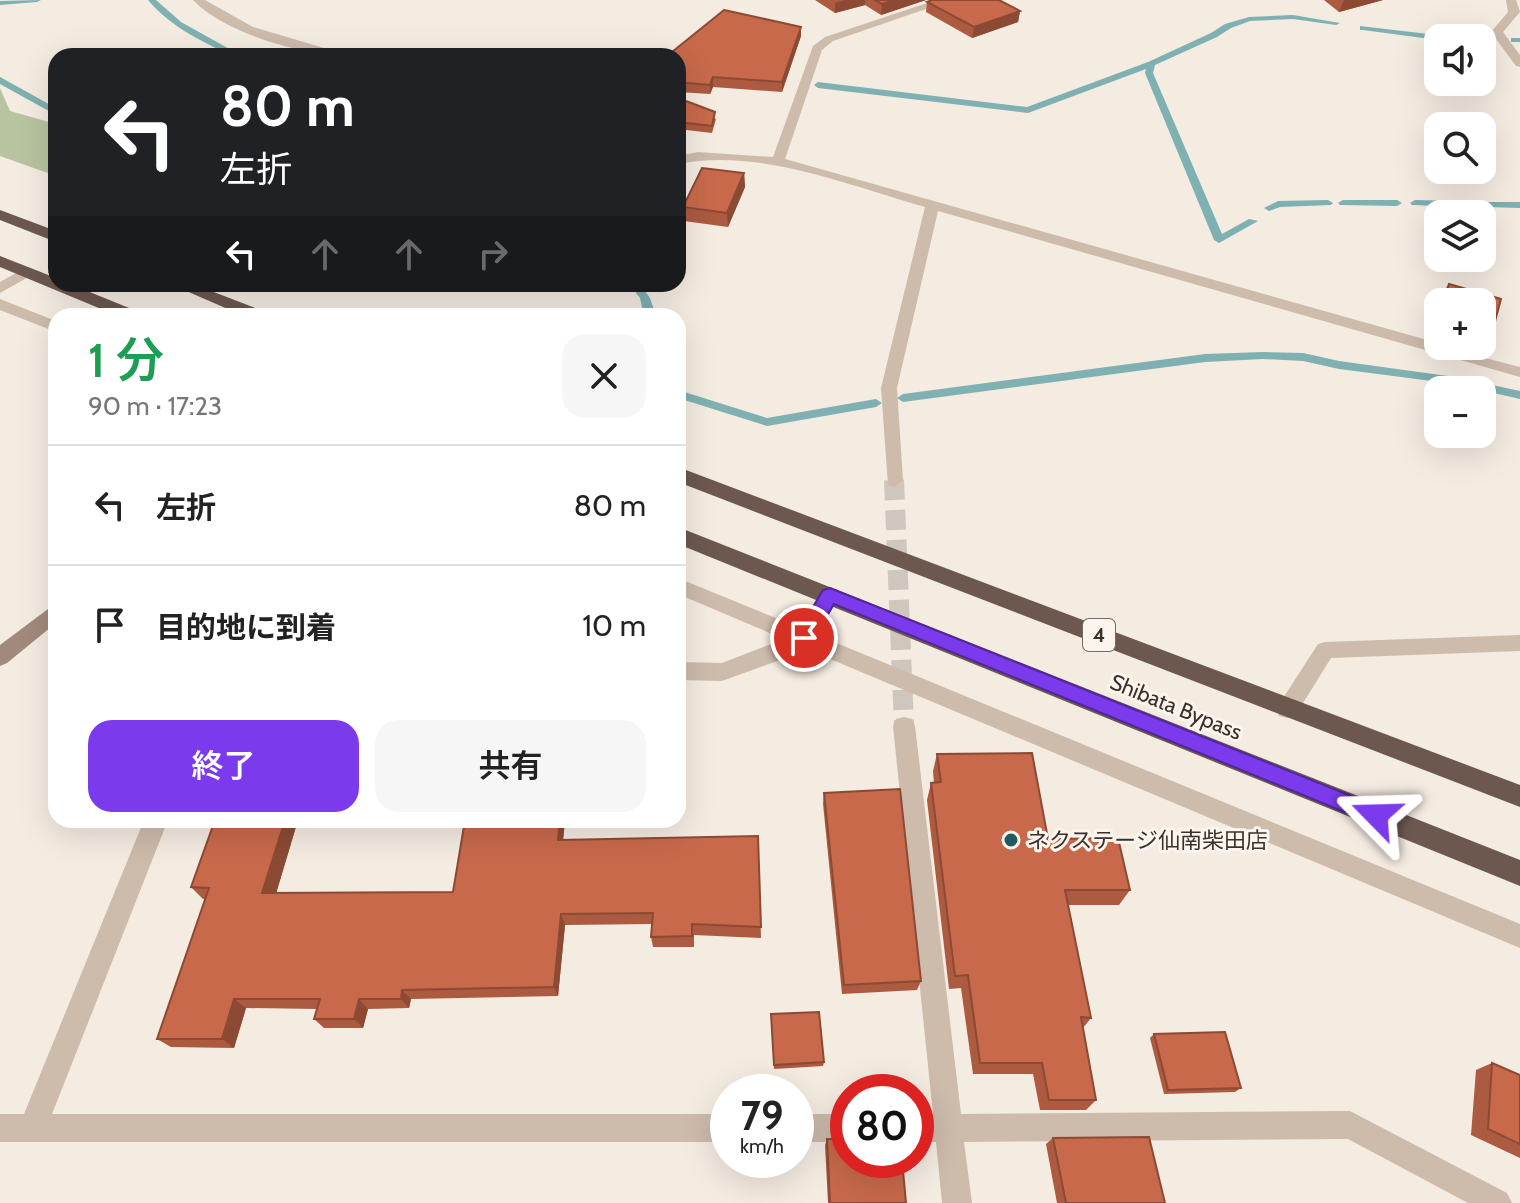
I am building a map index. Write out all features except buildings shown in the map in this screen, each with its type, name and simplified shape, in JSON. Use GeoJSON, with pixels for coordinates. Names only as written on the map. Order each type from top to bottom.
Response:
{"type":"FeatureCollection","features":[{"type":"Feature","properties":{"kind":"highway"},"geometry":{"type":"LineString","coordinates":[[0,215],[48,234]]}},
{"type":"Feature","properties":{"kind":"highway"},"geometry":{"type":"LineString","coordinates":[[0,261],[48,281]]}},
{"type":"Feature","properties":{"kind":"highway"},"geometry":{"type":"LineString","coordinates":[[75,292],[114,308]]}},
{"type":"Feature","properties":{"kind":"highway"},"geometry":{"type":"LineString","coordinates":[[198,292],[240,308]]}},
{"type":"Feature","properties":{"kind":"highway","name":"Shibata Bypass"},"geometry":{"type":"LineString","coordinates":[[686,477],[1520,796]]}},
{"type":"Feature","properties":{"kind":"highway","name":"Shibata Bypass"},"geometry":{"type":"LineString","coordinates":[[686,538],[1520,873]]}},
{"type":"Feature","properties":{"kind":"main road"},"geometry":{"type":"LineString","coordinates":[[0,657],[48,618]]}},
{"type":"Feature","properties":{"kind":"street"},"geometry":{"type":"LineString","coordinates":[[198,0],[217,17],[249,30],[315,48]]}},
{"type":"Feature","properties":{"kind":"street"},"geometry":{"type":"LineString","coordinates":[[778,161],[817,48],[829,39],[947,0]]}},
{"type":"Feature","properties":{"kind":"street"},"geometry":{"type":"LineString","coordinates":[[1511,0],[1514,12],[1497,32],[1520,63]]}},
{"type":"Feature","properties":{"kind":"street"},"geometry":{"type":"LineString","coordinates":[[686,158],[698,156],[778,161],[1520,372]]}},
{"type":"Feature","properties":{"kind":"street"},"geometry":{"type":"LineString","coordinates":[[894,480],[889,388],[933,204]]}},
{"type":"Feature","properties":{"kind":"street"},"geometry":{"type":"LineString","coordinates":[[0,288],[27,272]]}},
{"type":"Feature","properties":{"kind":"street"},"geometry":{"type":"LineString","coordinates":[[0,304],[48,324]]}},
{"type":"Feature","properties":{"kind":"street"},"geometry":{"type":"LineString","coordinates":[[686,589],[1520,936]]}},
{"type":"Feature","properties":{"kind":"street"},"geometry":{"type":"LineString","coordinates":[[686,671],[722,672],[773,654],[804,638],[830,595]]}},
{"type":"Feature","properties":{"kind":"street"},"geometry":{"type":"LineString","coordinates":[[1287,709],[1325,650],[1520,643]]}},
{"type":"Feature","properties":{"kind":"street"},"geometry":{"type":"LineString","coordinates":[[904,726],[957,1203]]}},
{"type":"Feature","properties":{"kind":"street"},"geometry":{"type":"LineString","coordinates":[[33,1127],[153,828]]}},
{"type":"Feature","properties":{"kind":"street"},"geometry":{"type":"LineString","coordinates":[[934,1128],[1350,1125],[1497,1203]]}},
{"type":"Feature","properties":{"kind":"street"},"geometry":{"type":"LineString","coordinates":[[0,1128],[710,1128]]}},
{"type":"Feature","properties":{"kind":"green space"},"geometry":{"type":"Polygon","coordinates":[[[0,88],[10,111],[48,122],[48,173],[0,156],[0,88]]]}},
{"type":"Feature","properties":{"kind":"waterway"},"geometry":{"type":"LineString","coordinates":[[0,3],[37,0]]}},
{"type":"Feature","properties":{"kind":"waterway"},"geometry":{"type":"LineString","coordinates":[[152,0],[178,24],[223,48]]}},
{"type":"Feature","properties":{"kind":"waterway"},"geometry":{"type":"LineString","coordinates":[[1151,64],[1228,26],[1249,19],[1293,17],[1336,23]]}},
{"type":"Feature","properties":{"kind":"waterway"},"geometry":{"type":"LineString","coordinates":[[1363,28],[1424,35]]}},
{"type":"Feature","properties":{"kind":"waterway"},"geometry":{"type":"LineString","coordinates":[[1514,40],[1520,40]]}},
{"type":"Feature","properties":{"kind":"waterway"},"geometry":{"type":"LineString","coordinates":[[818,85],[1028,110],[1151,64]]}},
{"type":"Feature","properties":{"kind":"waterway"},"geometry":{"type":"LineString","coordinates":[[1151,64],[1149,73],[1219,240],[1253,221]]}},
{"type":"Feature","properties":{"kind":"waterway"},"geometry":{"type":"LineString","coordinates":[[0,80],[48,107]]}},
{"type":"Feature","properties":{"kind":"waterway"},"geometry":{"type":"LineString","coordinates":[[1269,208],[1278,204],[1328,203]]}},
{"type":"Feature","properties":{"kind":"waterway"},"geometry":{"type":"LineString","coordinates":[[1343,203],[1397,203]]}},
{"type":"Feature","properties":{"kind":"waterway"},"geometry":{"type":"LineString","coordinates":[[1415,203],[1424,203]]}},
{"type":"Feature","properties":{"kind":"waterway"},"geometry":{"type":"LineString","coordinates":[[1496,205],[1520,205]]}},
{"type":"Feature","properties":{"kind":"waterway"},"geometry":{"type":"LineString","coordinates":[[640,292],[648,308]]}},
{"type":"Feature","properties":{"kind":"waterway"},"geometry":{"type":"LineString","coordinates":[[903,398],[1205,358],[1263,355],[1303,357],[1455,381],[1520,395]]}},
{"type":"Feature","properties":{"kind":"waterway"},"geometry":{"type":"LineString","coordinates":[[686,397],[767,422],[876,403]]}},
{"type":"Feature","properties":{"kind":"tunnel"},"geometry":{"type":"LineString","coordinates":[[894,480],[904,726]]}},
{"type":"Feature","properties":{"kind":"place","name":"ネクステージ仙南柴田店"},"geometry":{"type":"Point","coordinates":[1011,840]}},
{"type":"Feature","properties":{"kind":"route"},"geometry":{"type":"LineString","coordinates":[[804,638],[830,595],[1376,815]]}}]}
